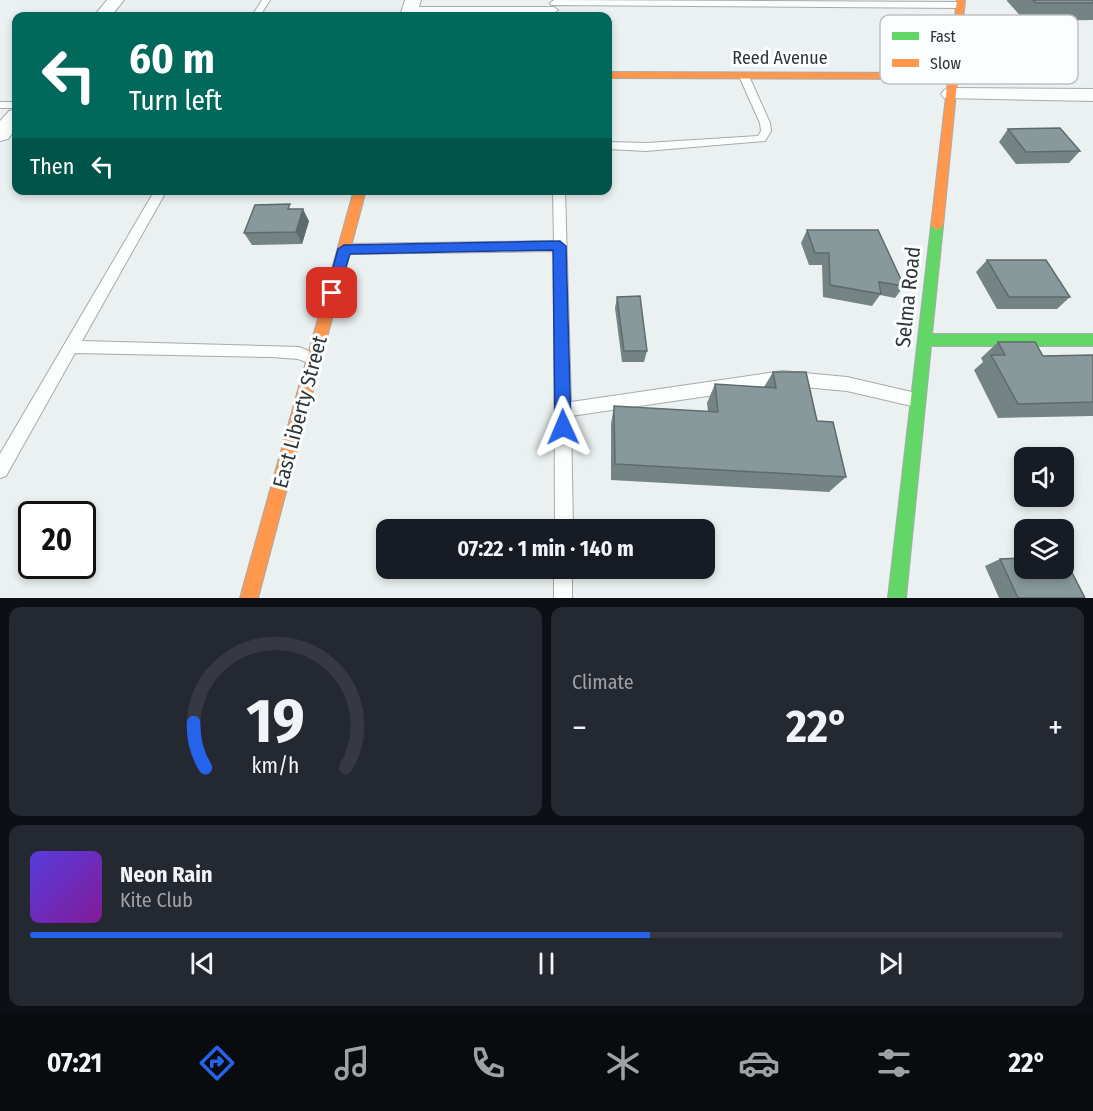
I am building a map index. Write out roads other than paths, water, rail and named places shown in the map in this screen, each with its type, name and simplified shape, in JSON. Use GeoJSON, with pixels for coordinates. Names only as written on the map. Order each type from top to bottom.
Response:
{"type":"FeatureCollection","features":[{"type":"Feature","properties":{"kind":"street"},"geometry":{"type":"LineString","coordinates":[[106,12],[116,0]]}},
{"type":"Feature","properties":{"kind":"street","name":"Reed Avenue"},"geometry":{"type":"LineString","coordinates":[[612,75],[744,76],[880,82]]}},
{"type":"Feature","properties":{"kind":"street","name":"Reed Avenue"},"geometry":{"type":"LineString","coordinates":[[929,84],[952,85]]}},
{"type":"Feature","properties":{"kind":"street"},"geometry":{"type":"LineString","coordinates":[[952,85],[1093,95]]}},
{"type":"Feature","properties":{"kind":"street","name":"Selma Road"},"geometry":{"type":"LineString","coordinates":[[897,598],[952,85]]}},
{"type":"Feature","properties":{"kind":"street"},"geometry":{"type":"LineString","coordinates":[[0,134],[12,120]]}},
{"type":"Feature","properties":{"kind":"street","name":"East Liberty Street"},"geometry":{"type":"LineString","coordinates":[[249,598],[359,195]]}},
{"type":"Feature","properties":{"kind":"street"},"geometry":{"type":"LineString","coordinates":[[925,340],[1093,340]]}},
{"type":"Feature","properties":{"kind":"lane"},"geometry":{"type":"LineString","coordinates":[[410,8],[961,3]]}},
{"type":"Feature","properties":{"kind":"lane"},"geometry":{"type":"LineString","coordinates":[[612,146],[646,147],[676,143],[761,139],[766,131],[765,123],[744,76]]}},
{"type":"Feature","properties":{"kind":"lane"},"geometry":{"type":"LineString","coordinates":[[0,470],[158,195]]}},
{"type":"Feature","properties":{"kind":"lane"},"geometry":{"type":"LineString","coordinates":[[558,195],[564,519]]}},
{"type":"Feature","properties":{"kind":"lane"},"geometry":{"type":"LineString","coordinates":[[344,249],[560,246]]}},
{"type":"Feature","properties":{"kind":"lane"},"geometry":{"type":"LineString","coordinates":[[71,347],[272,351],[299,354],[314,359]]}},
{"type":"Feature","properties":{"kind":"lane"},"geometry":{"type":"LineString","coordinates":[[563,410],[783,378],[847,384],[918,401]]}},
{"type":"Feature","properties":{"kind":"lane"},"geometry":{"type":"LineString","coordinates":[[563,579],[563,598]]}}]}
